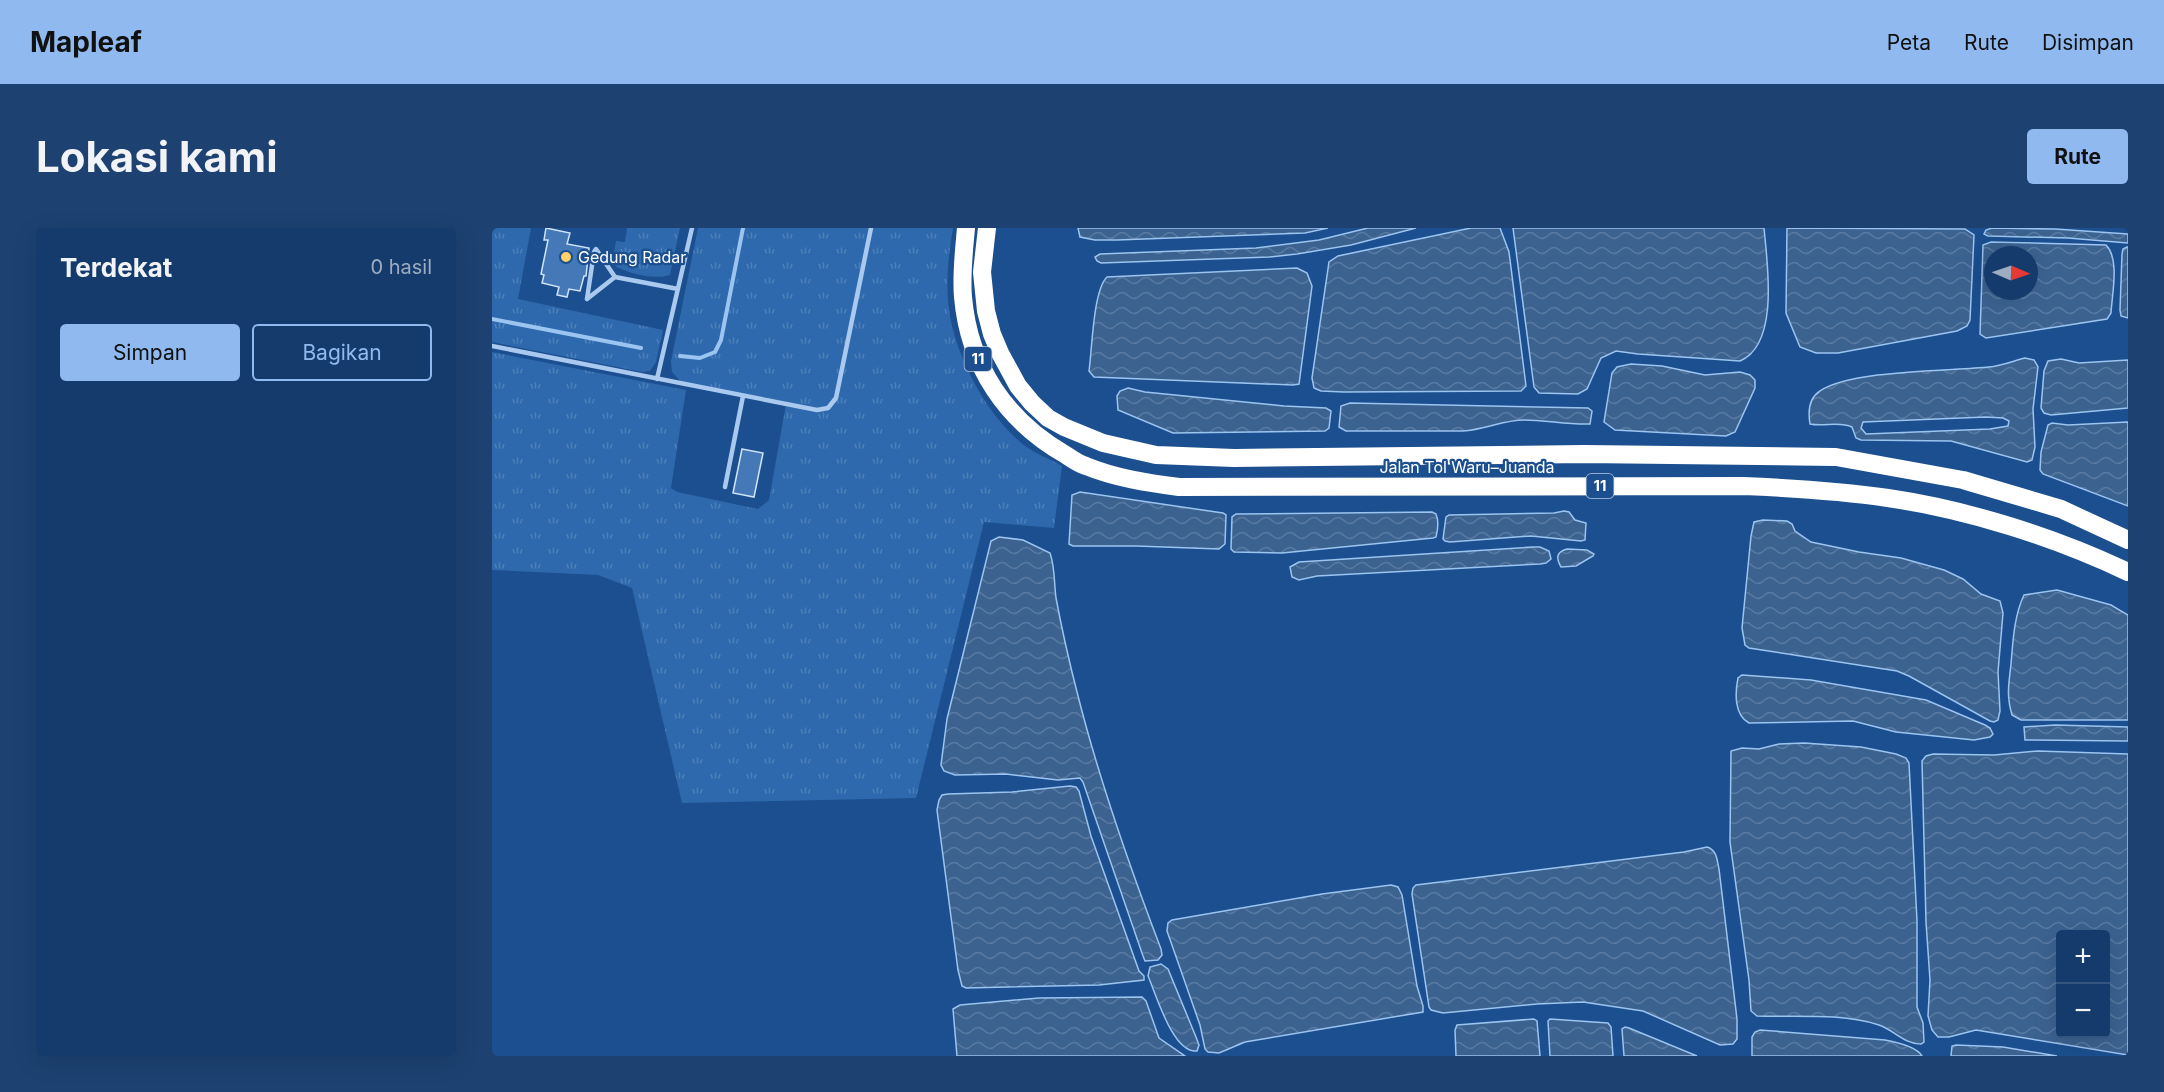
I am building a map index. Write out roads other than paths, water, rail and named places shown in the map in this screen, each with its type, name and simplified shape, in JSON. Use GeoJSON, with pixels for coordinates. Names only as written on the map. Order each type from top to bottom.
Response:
{"type":"FeatureCollection","features":[{"type":"Feature","properties":{"kind":"highway","name":"Jalan Tol Waru–Juanda"},"geometry":{"type":"LineString","coordinates":[[966,228],[963,295],[973,345],[983,370],[1008,410],[1044,443],[1085,466],[1128,478],[1179,487],[1743,486],[1801,489],[1868,496],[1961,513],[2083,551],[2128,572]]}},
{"type":"Feature","properties":{"kind":"highway","name":"Jalan Tol Waru–Juanda"},"geometry":{"type":"LineString","coordinates":[[987,228],[982,272],[986,311],[1000,353],[1018,386],[1048,418],[1064,428],[1103,444],[1156,455],[1223,457],[1573,454],[1836,457],[1963,480],[2061,508],[2128,540]]}},
{"type":"Feature","properties":{"kind":"lane"},"geometry":{"type":"LineString","coordinates":[[657,379],[692,228]]}},
{"type":"Feature","properties":{"kind":"lane"},"geometry":{"type":"LineString","coordinates":[[492,346],[817,410],[831,407],[836,398],[871,228]]}},
{"type":"Feature","properties":{"kind":"lane"},"geometry":{"type":"LineString","coordinates":[[615,277],[590,299],[587,299],[596,250],[599,251],[615,277],[678,289]]}},
{"type":"Feature","properties":{"kind":"lane"},"geometry":{"type":"LineString","coordinates":[[725,487],[743,396]]}},
{"type":"Feature","properties":{"kind":"water"},"geometry":{"type":"Polygon","coordinates":[[[1078,228],[1328,228],[1305,233],[1095,240],[1080,237],[1078,228]]]}},
{"type":"Feature","properties":{"kind":"water"},"geometry":{"type":"Polygon","coordinates":[[[1368,228],[1416,228],[1351,245],[1269,257],[1101,263],[1095,257],[1100,254],[1256,248],[1319,240],[1368,228]]]}},
{"type":"Feature","properties":{"kind":"water"},"geometry":{"type":"Polygon","coordinates":[[[1471,228],[1500,228],[1509,252],[1526,386],[1521,391],[1344,392],[1321,391],[1314,388],[1312,378],[1329,262],[1338,256],[1471,228]]]}},
{"type":"Feature","properties":{"kind":"water"},"geometry":{"type":"Polygon","coordinates":[[[1513,228],[1764,228],[1768,301],[1761,338],[1753,352],[1740,361],[1616,351],[1601,358],[1587,389],[1578,394],[1539,393],[1534,387],[1513,228]]]}},
{"type":"Feature","properties":{"kind":"water"},"geometry":{"type":"Polygon","coordinates":[[[1787,228],[1965,229],[1974,235],[1970,320],[1967,326],[1957,331],[1838,353],[1816,353],[1800,347],[1786,313],[1787,228]]]}},
{"type":"Feature","properties":{"kind":"water"},"geometry":{"type":"Polygon","coordinates":[[[1992,228],[2128,234],[2128,243],[1984,234],[1986,230],[1992,228]]]}},
{"type":"Feature","properties":{"kind":"water"},"geometry":{"type":"Polygon","coordinates":[[[1991,242],[2106,245],[2113,259],[2114,268],[2111,313],[2107,319],[1986,338],[1980,334],[1983,245],[1991,242]]]}},
{"type":"Feature","properties":{"kind":"water"},"geometry":{"type":"Polygon","coordinates":[[[2128,247],[2128,318],[2121,316],[2120,310],[2122,254],[2123,249],[2128,247]]]}},
{"type":"Feature","properties":{"kind":"water"},"geometry":{"type":"Polygon","coordinates":[[[1297,268],[1307,273],[1312,286],[1299,384],[1094,377],[1089,371],[1096,307],[1102,284],[1107,277],[1297,268]]]}},
{"type":"Feature","properties":{"kind":"water"},"geometry":{"type":"Polygon","coordinates":[[[2025,358],[2034,360],[2038,367],[2033,409],[2035,447],[2032,460],[2027,462],[1951,441],[1861,440],[1856,438],[1852,427],[1847,425],[1810,424],[1811,401],[1820,391],[1835,384],[1877,375],[2002,365],[2025,358]],[[2003,418],[1863,422],[1861,428],[1866,434],[1990,429],[2008,426],[2009,421],[2003,418]]]}},
{"type":"Feature","properties":{"kind":"water"},"geometry":{"type":"Polygon","coordinates":[[[2061,359],[2079,363],[2128,360],[2128,408],[2051,415],[2044,413],[2041,408],[2044,371],[2048,361],[2061,359]]]}},
{"type":"Feature","properties":{"kind":"water"},"geometry":{"type":"Polygon","coordinates":[[[1631,364],[1662,366],[1705,375],[1740,372],[1750,375],[1755,380],[1755,388],[1735,432],[1726,436],[1615,430],[1604,422],[1612,373],[1617,367],[1631,364]]]}},
{"type":"Feature","properties":{"kind":"water"},"geometry":{"type":"Polygon","coordinates":[[[1128,388],[1145,392],[1326,408],[1331,411],[1329,428],[1325,431],[1173,433],[1118,410],[1117,396],[1120,391],[1128,388]]]}},
{"type":"Feature","properties":{"kind":"water"},"geometry":{"type":"Polygon","coordinates":[[[1350,403],[1588,408],[1592,411],[1590,424],[1524,420],[1463,431],[1346,431],[1339,427],[1341,406],[1350,403]]]}},
{"type":"Feature","properties":{"kind":"water"},"geometry":{"type":"Polygon","coordinates":[[[2128,422],[2128,506],[2043,474],[2040,470],[2041,452],[2048,425],[2052,423],[2068,425],[2128,422]]]}},
{"type":"Feature","properties":{"kind":"water"},"geometry":{"type":"Polygon","coordinates":[[[1080,492],[1223,513],[1226,515],[1225,544],[1219,549],[1073,546],[1069,544],[1072,495],[1080,492]]]}},
{"type":"Feature","properties":{"kind":"water"},"geometry":{"type":"Polygon","coordinates":[[[1432,512],[1436,514],[1438,522],[1436,537],[1433,538],[1282,553],[1234,552],[1231,549],[1232,517],[1236,514],[1432,512]]]}},
{"type":"Feature","properties":{"kind":"water"},"geometry":{"type":"Polygon","coordinates":[[[1569,512],[1575,520],[1586,523],[1585,540],[1531,536],[1450,542],[1443,539],[1446,517],[1449,515],[1569,512]]]}},
{"type":"Feature","properties":{"kind":"water"},"geometry":{"type":"Polygon","coordinates":[[[1787,521],[1792,524],[1795,531],[1811,542],[1901,558],[1944,570],[1963,579],[1981,594],[2000,601],[2003,613],[1998,672],[2000,711],[1998,720],[1990,721],[1897,671],[1749,648],[1745,645],[1742,628],[1751,536],[1754,522],[1787,521]]]}},
{"type":"Feature","properties":{"kind":"water"},"geometry":{"type":"Polygon","coordinates":[[[999,537],[1023,540],[1050,553],[1056,598],[1071,669],[1115,822],[1161,949],[1162,955],[1158,960],[1145,961],[1080,778],[1058,780],[1006,774],[955,775],[944,771],[941,765],[947,719],[991,541],[999,537]]]}},
{"type":"Feature","properties":{"kind":"water"},"geometry":{"type":"Polygon","coordinates":[[[1540,547],[1549,551],[1551,559],[1546,563],[1317,576],[1299,580],[1292,577],[1290,567],[1299,562],[1540,547]]]}},
{"type":"Feature","properties":{"kind":"water"},"geometry":{"type":"Polygon","coordinates":[[[1567,549],[1587,550],[1594,554],[1576,566],[1561,567],[1558,556],[1567,549]]]}},
{"type":"Feature","properties":{"kind":"water"},"geometry":{"type":"Polygon","coordinates":[[[2057,590],[2111,605],[2128,615],[2128,720],[2021,720],[2012,715],[2009,683],[2018,611],[2024,595],[2057,590]]]}},
{"type":"Feature","properties":{"kind":"water"},"geometry":{"type":"Polygon","coordinates":[[[1742,675],[1811,680],[1926,700],[1985,725],[1993,734],[1990,737],[1974,740],[1896,732],[1853,721],[1749,723],[1741,715],[1737,703],[1738,678],[1742,675]]]}},
{"type":"Feature","properties":{"kind":"water"},"geometry":{"type":"Polygon","coordinates":[[[2055,725],[2128,727],[2128,741],[2025,740],[2024,727],[2055,725]]]}},
{"type":"Feature","properties":{"kind":"water"},"geometry":{"type":"Polygon","coordinates":[[[1804,743],[1861,747],[1896,754],[1906,758],[1909,763],[1917,921],[1917,1007],[1923,1023],[1924,1042],[1921,1044],[1909,1042],[1884,1027],[1865,1021],[1819,1016],[1757,1016],[1751,1011],[1749,980],[1730,842],[1731,751],[1804,743]]]}},
{"type":"Feature","properties":{"kind":"water"},"geometry":{"type":"Polygon","coordinates":[[[2038,751],[2128,754],[2128,1055],[1976,1030],[1949,1037],[1938,1037],[1932,1030],[1928,1016],[1930,980],[1926,922],[1922,761],[1926,756],[1933,754],[1994,755],[2038,751]]]}},
{"type":"Feature","properties":{"kind":"water"},"geometry":{"type":"Polygon","coordinates":[[[1076,787],[1079,791],[1091,836],[1144,980],[1099,985],[966,988],[962,986],[937,810],[939,800],[942,795],[948,794],[1012,792],[1076,787]]]}},
{"type":"Feature","properties":{"kind":"water"},"geometry":{"type":"Polygon","coordinates":[[[1707,847],[1715,853],[1719,869],[1737,1019],[1737,1039],[1733,1044],[1720,1045],[1643,1011],[1583,1002],[1443,1013],[1431,1010],[1429,1007],[1412,894],[1416,885],[1684,852],[1707,847]]]}},
{"type":"Feature","properties":{"kind":"water"},"geometry":{"type":"Polygon","coordinates":[[[1391,885],[1398,887],[1402,895],[1423,1012],[1245,1042],[1219,1053],[1208,1052],[1205,1049],[1200,1025],[1167,931],[1168,923],[1172,920],[1322,894],[1391,885]]]}},
{"type":"Feature","properties":{"kind":"water"},"geometry":{"type":"Polygon","coordinates":[[[1161,964],[1168,969],[1199,1045],[1197,1051],[1188,1049],[1180,1043],[1166,1021],[1148,976],[1150,967],[1161,964]]]}},
{"type":"Feature","properties":{"kind":"water"},"geometry":{"type":"Polygon","coordinates":[[[1142,997],[1146,1001],[1159,1038],[1185,1056],[957,1056],[953,1009],[960,1005],[1039,998],[1142,997]]]}},
{"type":"Feature","properties":{"kind":"water"},"geometry":{"type":"Polygon","coordinates":[[[1534,1019],[1537,1021],[1540,1056],[1456,1056],[1455,1030],[1457,1025],[1534,1019]]]}},
{"type":"Feature","properties":{"kind":"water"},"geometry":{"type":"Polygon","coordinates":[[[1550,1019],[1608,1023],[1611,1027],[1613,1056],[1550,1056],[1548,1021],[1550,1019]]]}},
{"type":"Feature","properties":{"kind":"water"},"geometry":{"type":"Polygon","coordinates":[[[1625,1027],[1697,1056],[1624,1056],[1622,1029],[1625,1027]]]}},
{"type":"Feature","properties":{"kind":"water"},"geometry":{"type":"Polygon","coordinates":[[[1760,1030],[1885,1040],[1911,1047],[1922,1056],[1752,1056],[1752,1037],[1760,1030]]]}},
{"type":"Feature","properties":{"kind":"water"},"geometry":{"type":"Polygon","coordinates":[[[1952,1046],[2003,1047],[2057,1056],[1951,1056],[1952,1046]]]}},
{"type":"Feature","properties":{"kind":"waterway"},"geometry":{"type":"LineString","coordinates":[[680,356],[700,358],[715,352],[721,340],[743,228]]}},
{"type":"Feature","properties":{"kind":"waterway"},"geometry":{"type":"LineString","coordinates":[[492,319],[641,348]]}},
{"type":"Feature","properties":{"kind":"place","name":"Gedung Radar"},"geometry":{"type":"Point","coordinates":[566,257]}}]}
